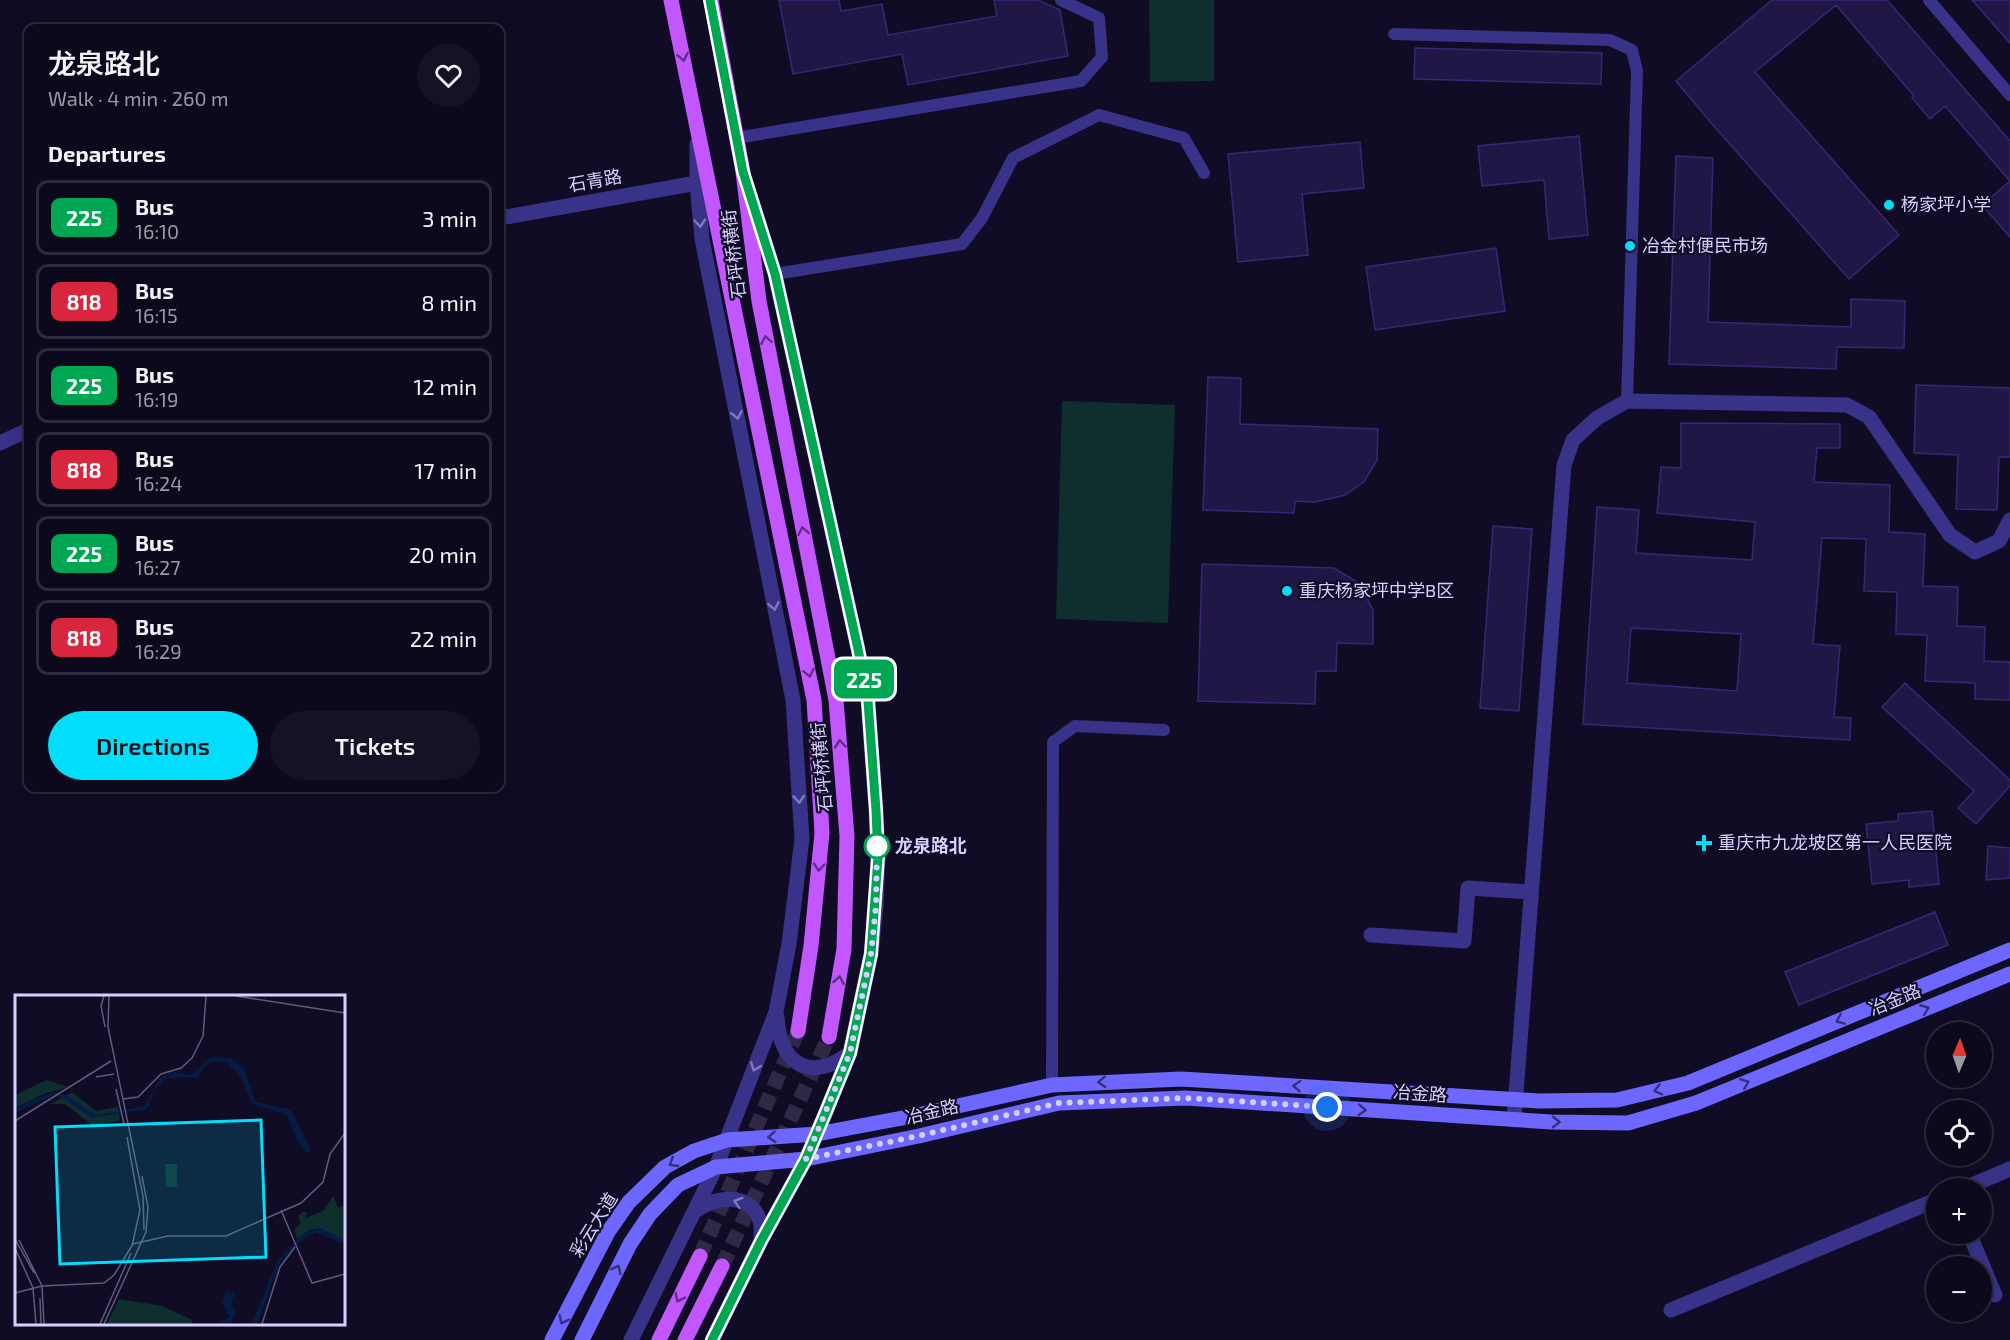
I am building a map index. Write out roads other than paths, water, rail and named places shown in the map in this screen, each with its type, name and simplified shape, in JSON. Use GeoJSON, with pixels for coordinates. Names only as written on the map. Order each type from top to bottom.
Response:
{"type":"FeatureCollection","features":[{"type":"Feature","properties":{"kind":"main road","name":"石坪桥横街"},"geometry":{"type":"LineString","coordinates":[[671,0],[814,700],[822,833],[811,946],[798,1031]]}},
{"type":"Feature","properties":{"kind":"main road","name":"石坪桥横街"},"geometry":{"type":"LineString","coordinates":[[711,0],[743,172],[759,301],[836,700],[847,836],[844,949],[829,1038]]}},
{"type":"Feature","properties":{"kind":"main road","name":"冶金路"},"geometry":{"type":"LineString","coordinates":[[727,1140],[817,1134],[913,1116],[1052,1085],[1181,1079],[1515,1100],[1617,1100],[1688,1083],[2010,950]]}},
{"type":"Feature","properties":{"kind":"main road","name":"冶金路"},"geometry":{"type":"LineString","coordinates":[[716,1167],[806,1159],[1059,1103],[1186,1098],[1514,1120],[1628,1123],[1696,1103],[2010,974]]}},
{"type":"Feature","properties":{"kind":"main road","name":"彩云大道"},"geometry":{"type":"LineString","coordinates":[[552,1340],[608,1232],[629,1202],[665,1167],[694,1151],[727,1140]]}},
{"type":"Feature","properties":{"kind":"main road"},"geometry":{"type":"LineString","coordinates":[[582,1340],[630,1244],[650,1214],[678,1185],[716,1167]]}},
{"type":"Feature","properties":{"kind":"main road"},"geometry":{"type":"LineString","coordinates":[[658,1340],[700,1256]]}},
{"type":"Feature","properties":{"kind":"main road"},"geometry":{"type":"LineString","coordinates":[[685,1340],[722,1266]]}},
{"type":"Feature","properties":{"kind":"street"},"geometry":{"type":"LineString","coordinates":[[631,1340],[716,1167],[776,1012],[789,945],[802,839],[793,700],[702,239],[697,183],[697,123]]}},
{"type":"Feature","properties":{"kind":"street"},"geometry":{"type":"LineString","coordinates":[[712,1340],[761,1241],[806,1159],[850,1053],[871,954],[878,857],[868,701],[775,274],[743,172]]}},
{"type":"Feature","properties":{"kind":"street","name":"石青路"},"geometry":{"type":"LineString","coordinates":[[504,217],[697,183]]}},
{"type":"Feature","properties":{"kind":"street"},"geometry":{"type":"LineString","coordinates":[[1514,1120],[1564,465],[1573,440],[1598,418],[1627,401],[1847,405],[1869,417],[1950,535],[1975,552],[1999,541],[2010,520]]}},
{"type":"Feature","properties":{"kind":"street"},"geometry":{"type":"LineString","coordinates":[[0,443],[24,432]]}},
{"type":"Feature","properties":{"kind":"street"},"geometry":{"type":"LineString","coordinates":[[1371,935],[1464,941],[1468,888],[1531,892]]}},
{"type":"Feature","properties":{"kind":"street"},"geometry":{"type":"LineString","coordinates":[[776,1012],[778,1035],[790,1059],[804,1066],[819,1068],[836,1064],[850,1053]]}},
{"type":"Feature","properties":{"kind":"street"},"geometry":{"type":"LineString","coordinates":[[1989,1178],[2010,1169]]}},
{"type":"Feature","properties":{"kind":"street"},"geometry":{"type":"LineString","coordinates":[[692,1214],[703,1204],[714,1200],[729,1198],[743,1202],[753,1208],[760,1222],[761,1241]]}},
{"type":"Feature","properties":{"kind":"street"},"geometry":{"type":"LineString","coordinates":[[1671,1310],[1926,1204]]}},
{"type":"Feature","properties":{"kind":"street"},"geometry":{"type":"LineString","coordinates":[[1974,1244],[1995,1295]]}},
{"type":"Feature","properties":{"kind":"lane"},"geometry":{"type":"LineString","coordinates":[[736,138],[1081,81],[1102,57],[1099,18],[1061,0]]}},
{"type":"Feature","properties":{"kind":"lane"},"geometry":{"type":"LineString","coordinates":[[1929,0],[2010,95]]}},
{"type":"Feature","properties":{"kind":"lane"},"geometry":{"type":"LineString","coordinates":[[1395,34],[1610,39],[1632,50],[1637,71],[1627,401]]}},
{"type":"Feature","properties":{"kind":"lane"},"geometry":{"type":"LineString","coordinates":[[775,274],[962,244],[982,218],[1013,158],[1099,115],[1184,138],[1204,173]]}},
{"type":"Feature","properties":{"kind":"lane"},"geometry":{"type":"LineString","coordinates":[[1052,1085],[1053,742],[1075,726],[1164,730]]}},
{"type":"Feature","properties":{"kind":"tunnel"},"geometry":{"type":"LineString","coordinates":[[700,1256],[798,1031]]}},
{"type":"Feature","properties":{"kind":"tunnel"},"geometry":{"type":"LineString","coordinates":[[722,1266],[829,1037]]}},
{"type":"Feature","properties":{"kind":"place","name":"杨家坪小学"},"geometry":{"type":"Point","coordinates":[1889,205]}},
{"type":"Feature","properties":{"kind":"place","name":"冶金村便民市场"},"geometry":{"type":"Point","coordinates":[1630,246]}},
{"type":"Feature","properties":{"kind":"place","name":"重庆杨家坪中学B区"},"geometry":{"type":"Point","coordinates":[1287,591]}},
{"type":"Feature","properties":{"kind":"place","name":"重庆市九龙坡区第一人民医院"},"geometry":{"type":"Point","coordinates":[1704,843]}},
{"type":"Feature","properties":{"kind":"place","name":"龙泉路北"},"geometry":{"type":"Point","coordinates":[877,846]}}]}
